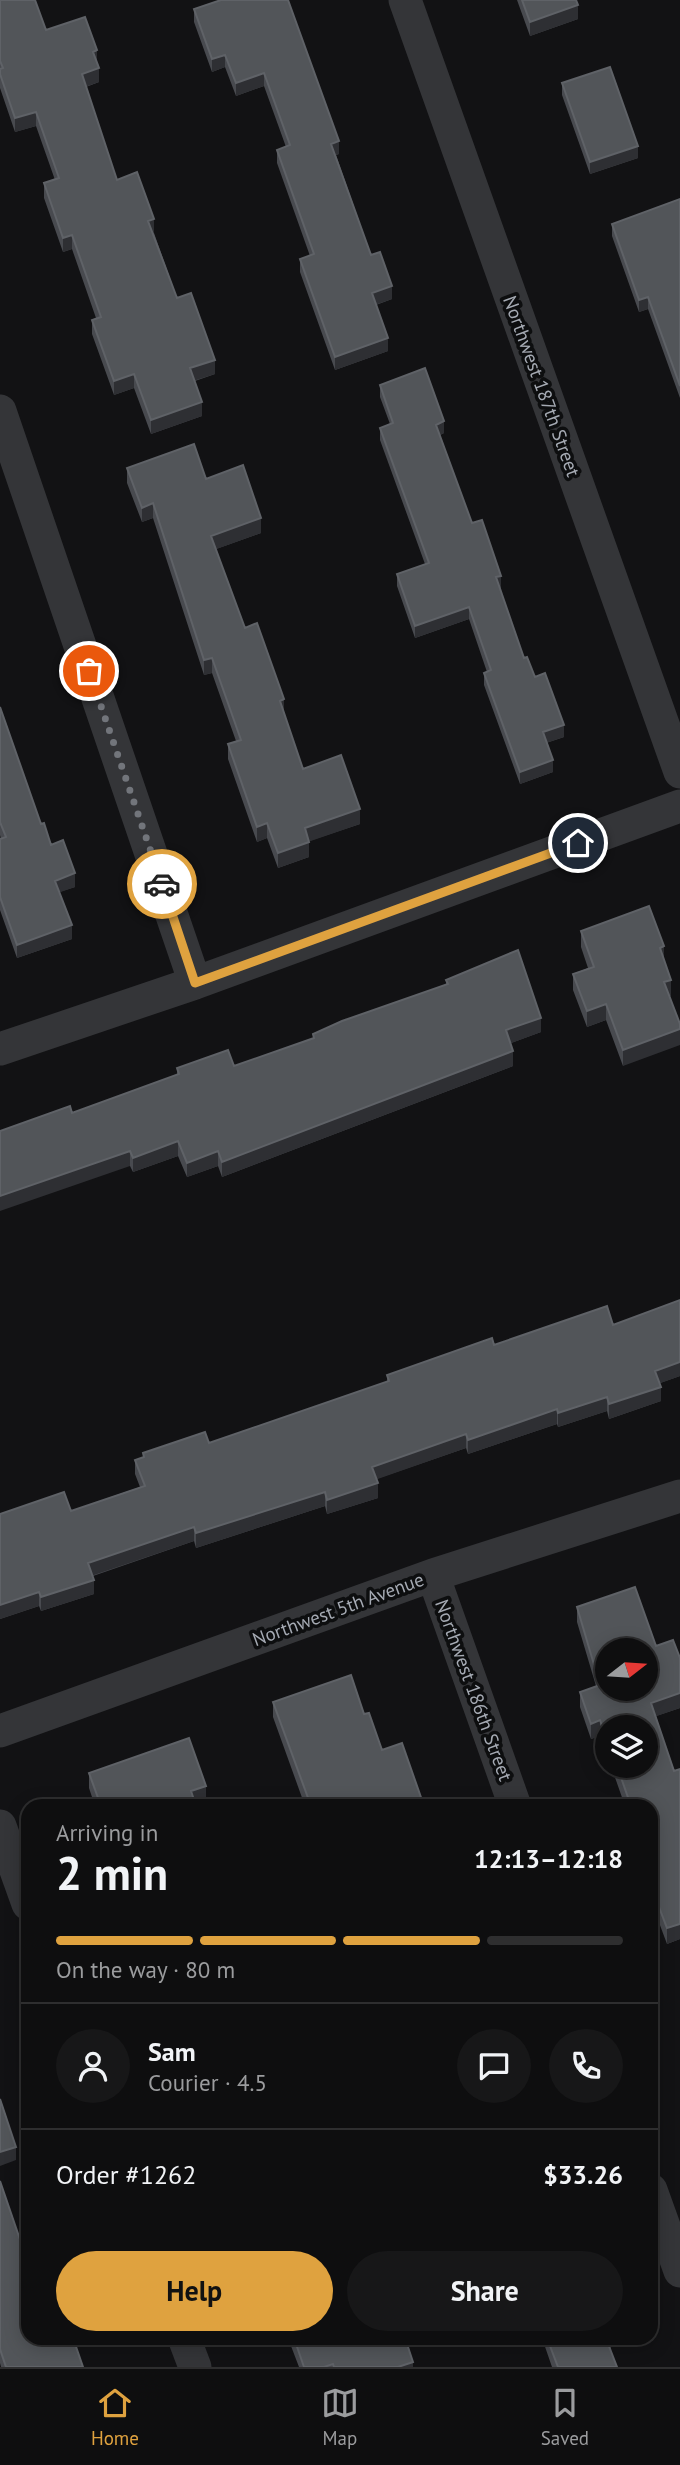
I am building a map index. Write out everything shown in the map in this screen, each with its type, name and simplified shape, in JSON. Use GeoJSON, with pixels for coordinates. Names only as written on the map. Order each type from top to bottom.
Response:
{"type":"FeatureCollection","features":[{"type":"Feature","properties":{"kind":"street","name":"Northwest 187th Street"},"geometry":{"type":"LineString","coordinates":[[405,0],[680,772]]}},
{"type":"Feature","properties":{"kind":"street"},"geometry":{"type":"LineString","coordinates":[[0,411],[195,983]]}},
{"type":"Feature","properties":{"kind":"street"},"geometry":{"type":"LineString","coordinates":[[0,1049],[195,983],[680,806]]}},
{"type":"Feature","properties":{"kind":"street","name":"Northwest 5th Avenue"},"geometry":{"type":"LineString","coordinates":[[0,1731],[433,1575],[680,1496]]}},
{"type":"Feature","properties":{"kind":"street","name":"Northwest 186th Street"},"geometry":{"type":"LineString","coordinates":[[433,1575],[513,1799]]}},
{"type":"Feature","properties":{"kind":"street"},"geometry":{"type":"LineString","coordinates":[[0,1826],[21,1884]]}},
{"type":"Feature","properties":{"kind":"street"},"geometry":{"type":"LineString","coordinates":[[658,2210],[680,2271]]}},
{"type":"Feature","properties":{"kind":"street"},"geometry":{"type":"LineString","coordinates":[[187,2345],[195,2367]]}},
{"type":"Feature","properties":{"kind":"building"},"geometry":{"type":"Polygon","coordinates":[[[0,0],[35,0],[46,30],[85,17],[97,50],[93,52],[99,68],[82,74],[117,180],[137,172],[154,219],[148,221],[177,298],[191,293],[215,360],[190,368],[202,402],[151,420],[134,374],[114,381],[92,320],[101,317],[72,235],[63,238],[44,183],[59,178],[36,112],[15,118],[0,74],[0,69],[3,68],[0,61],[0,0]]]}},
{"type":"Feature","properties":{"kind":"building"},"geometry":{"type":"Polygon","coordinates":[[[221,0],[288,0],[339,141],[331,144],[371,255],[380,252],[392,286],[372,293],[388,338],[335,357],[300,259],[314,254],[277,150],[290,145],[264,73],[236,83],[225,55],[212,59],[194,9],[221,0]]]}},
{"type":"Feature","properties":{"kind":"building"},"geometry":{"type":"Polygon","coordinates":[[[522,0],[576,0],[578,5],[530,22],[522,0]]]}},
{"type":"Feature","properties":{"kind":"building"},"geometry":{"type":"Polygon","coordinates":[[[610,67],[638,146],[590,162],[562,83],[610,67]]]}},
{"type":"Feature","properties":{"kind":"building"},"geometry":{"type":"Polygon","coordinates":[[[680,199],[680,386],[648,297],[639,300],[612,224],[680,199]]]}},
{"type":"Feature","properties":{"kind":"building"},"geometry":{"type":"Polygon","coordinates":[[[425,368],[444,421],[436,425],[472,523],[482,520],[501,576],[496,577],[524,658],[527,657],[535,677],[545,673],[564,725],[543,732],[553,760],[520,772],[484,673],[491,670],[469,607],[415,626],[397,574],[429,563],[380,428],[393,423],[380,385],[425,368]]]}},
{"type":"Feature","properties":{"kind":"building"},"geometry":{"type":"Polygon","coordinates":[[[194,444],[206,479],[243,465],[261,518],[211,536],[245,628],[257,623],[284,699],[280,701],[303,769],[341,755],[360,809],[305,828],[309,842],[278,853],[267,823],[257,827],[228,744],[241,740],[212,658],[204,660],[153,503],[142,508],[127,468],[194,444]]]}},
{"type":"Feature","properties":{"kind":"building"},"geometry":{"type":"Polygon","coordinates":[[[0,707],[41,824],[44,823],[51,845],[63,840],[75,873],[55,881],[72,925],[17,945],[0,897],[0,839],[6,837],[0,822],[0,707]]]}},
{"type":"Feature","properties":{"kind":"building"},"geometry":{"type":"Polygon","coordinates":[[[649,906],[664,946],[660,948],[671,980],[664,982],[680,1029],[623,1050],[606,1004],[587,1011],[573,974],[594,967],[581,931],[649,906]]]}},
{"type":"Feature","properties":{"kind":"building"},"geometry":{"type":"Polygon","coordinates":[[[518,950],[541,1018],[506,1030],[513,1051],[222,1162],[218,1151],[187,1163],[178,1141],[133,1158],[130,1151],[0,1196],[0,1131],[70,1106],[72,1113],[179,1074],[177,1068],[228,1050],[234,1066],[314,1038],[313,1034],[342,1021],[448,984],[446,980],[518,950]]]}},
{"type":"Feature","properties":{"kind":"building"},"geometry":{"type":"Polygon","coordinates":[[[680,1300],[680,1362],[655,1371],[661,1387],[609,1404],[607,1397],[558,1413],[557,1409],[468,1440],[466,1434],[372,1467],[378,1483],[327,1500],[325,1492],[196,1533],[194,1527],[88,1563],[94,1580],[41,1597],[39,1592],[0,1605],[0,1514],[64,1492],[71,1511],[145,1486],[135,1460],[144,1457],[143,1453],[205,1432],[209,1443],[389,1381],[387,1375],[492,1338],[494,1345],[607,1306],[613,1325],[680,1300]]]}},
{"type":"Feature","properties":{"kind":"building"},"geometry":{"type":"Polygon","coordinates":[[[635,1587],[653,1638],[595,1638],[595,1668],[577,1607],[635,1587]]]}},
{"type":"Feature","properties":{"kind":"building"},"geometry":{"type":"Polygon","coordinates":[[[673,1640],[680,1658],[680,1693],[658,1701],[658,1645],[673,1640]]]}},
{"type":"Feature","properties":{"kind":"building"},"geometry":{"type":"Polygon","coordinates":[[[351,1675],[364,1714],[369,1713],[382,1750],[402,1743],[422,1799],[308,1799],[273,1702],[351,1675]]]}},
{"type":"Feature","properties":{"kind":"building"},"geometry":{"type":"Polygon","coordinates":[[[595,1687],[595,1701],[657,1701],[651,1703],[655,1715],[595,1715],[595,1722],[591,1724],[580,1692],[595,1687]]]}},
{"type":"Feature","properties":{"kind":"building"},"geometry":{"type":"Polygon","coordinates":[[[658,1724],[674,1771],[680,1769],[680,1924],[667,1928],[658,1904],[658,1799],[629,1799],[621,1778],[658,1778],[658,1724]]]}},
{"type":"Feature","properties":{"kind":"building"},"geometry":{"type":"Polygon","coordinates":[[[189,1738],[206,1786],[191,1791],[194,1799],[98,1799],[89,1773],[189,1738]]]}},
{"type":"Feature","properties":{"kind":"building"},"geometry":{"type":"Polygon","coordinates":[[[0,2099],[16,2147],[0,2152],[0,2099]]]}},
{"type":"Feature","properties":{"kind":"building"},"geometry":{"type":"Polygon","coordinates":[[[0,2181],[21,2242],[21,2345],[75,2345],[83,2367],[6,2367],[0,2349],[0,2181]]]}},
{"type":"Feature","properties":{"kind":"building"},"geometry":{"type":"Polygon","coordinates":[[[296,2345],[407,2345],[413,2362],[398,2367],[334,2367],[333,2364],[304,2367],[296,2345]]]}},
{"type":"Feature","properties":{"kind":"building"},"geometry":{"type":"Polygon","coordinates":[[[550,2345],[609,2345],[617,2367],[558,2367],[550,2345]]]}},
{"type":"Feature","properties":{"kind":"way so far"},"geometry":{"type":"LineString","coordinates":[[89,671],[162,884]]}},
{"type":"Feature","properties":{"kind":"route"},"geometry":{"type":"LineString","coordinates":[[162,884],[195,983],[578,843]]}}]}
